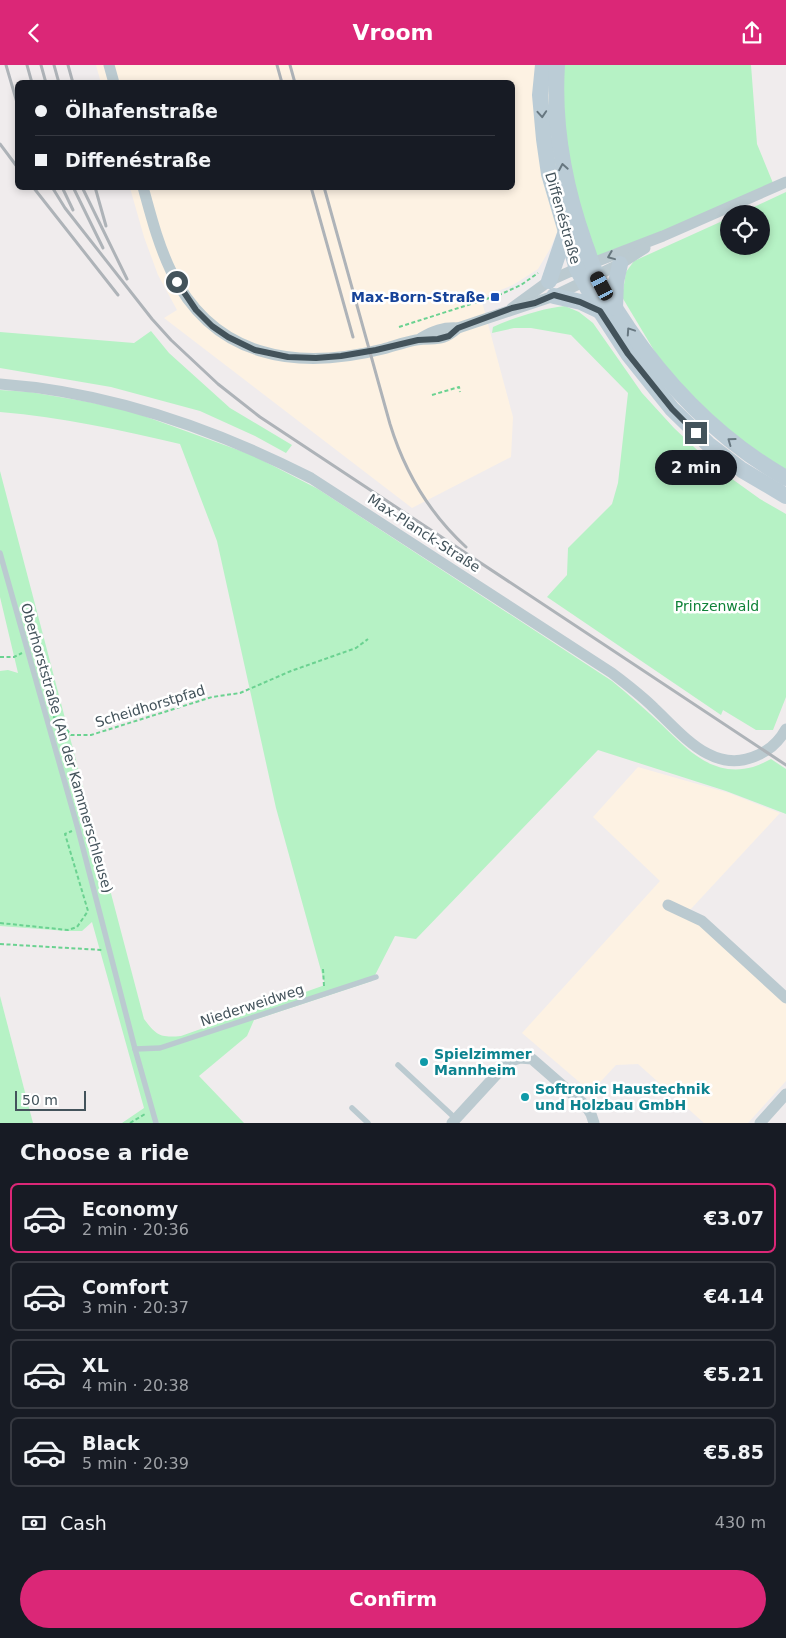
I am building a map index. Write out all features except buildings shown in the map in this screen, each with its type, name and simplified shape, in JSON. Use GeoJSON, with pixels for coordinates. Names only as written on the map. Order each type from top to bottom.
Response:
{"type":"FeatureCollection","features":[{"type":"Feature","properties":{"kind":"main road","name":"Diffenéstraße"},"geometry":{"type":"LineString","coordinates":[[543,65],[540,95],[549,174],[566,231],[628,354],[672,409],[708,444],[742,470],[786,496]]}},
{"type":"Feature","properties":{"kind":"main road","name":"Diffenéstraße"},"geometry":{"type":"LineString","coordinates":[[557,65],[555,94],[558,137],[587,272]]}},
{"type":"Feature","properties":{"kind":"main road"},"geometry":{"type":"LineString","coordinates":[[566,231],[548,282],[580,302],[607,310],[620,264]]}},
{"type":"Feature","properties":{"kind":"main road","name":"Diffenéstraße"},"geometry":{"type":"LineString","coordinates":[[607,310],[683,398],[723,435],[767,467],[786,478]]}},
{"type":"Feature","properties":{"kind":"street"},"geometry":{"type":"LineString","coordinates":[[109,65],[113,80]]}},
{"type":"Feature","properties":{"kind":"street"},"geometry":{"type":"LineString","coordinates":[[587,272],[663,236],[786,183]]}},
{"type":"Feature","properties":{"kind":"street"},"geometry":{"type":"LineString","coordinates":[[144,190],[157,235],[171,272],[196,310],[212,326],[228,337],[255,350],[288,357],[316,358],[341,356],[418,340],[447,327],[458,328],[512,308],[535,303],[548,282],[620,264],[663,236]]}},
{"type":"Feature","properties":{"kind":"street","name":"Max-Planck-Straße"},"geometry":{"type":"LineString","coordinates":[[0,384],[65,392],[126,405],[224,437],[268,456],[302,474],[455,570],[612,673],[652,706],[690,743],[709,755],[728,761],[749,760],[765,752],[782,737],[786,729]]}},
{"type":"Feature","properties":{"kind":"street"},"geometry":{"type":"LineString","coordinates":[[668,905],[702,921],[786,998]]}},
{"type":"Feature","properties":{"kind":"street"},"geometry":{"type":"LineString","coordinates":[[454,1121],[508,1062],[520,1058],[532,1059],[586,1106],[594,1123]]}},
{"type":"Feature","properties":{"kind":"street"},"geometry":{"type":"LineString","coordinates":[[760,1123],[786,1094]]}},
{"type":"Feature","properties":{"kind":"lane","name":"Oberhorststraße (An der Kammerschleuse)"},"geometry":{"type":"LineString","coordinates":[[0,553],[78,829],[156,1123]]}},
{"type":"Feature","properties":{"kind":"lane","name":"Niederweidweg"},"geometry":{"type":"LineString","coordinates":[[135,1049],[160,1048],[376,977]]}},
{"type":"Feature","properties":{"kind":"lane"},"geometry":{"type":"LineString","coordinates":[[398,1065],[454,1121]]}},
{"type":"Feature","properties":{"kind":"lane"},"geometry":{"type":"LineString","coordinates":[[352,1109],[368,1123]]}},
{"type":"Feature","properties":{"kind":"path"},"geometry":{"type":"LineString","coordinates":[[399,327],[499,295],[521,285],[548,282]]}},
{"type":"Feature","properties":{"kind":"path"},"geometry":{"type":"LineString","coordinates":[[432,395],[459,387],[460,392]]}},
{"type":"Feature","properties":{"kind":"path","name":"Scheidhorstpfad"},"geometry":{"type":"LineString","coordinates":[[46,715],[58,718],[71,735],[92,735],[212,697],[240,693],[291,671],[356,648],[368,639]]}},
{"type":"Feature","properties":{"kind":"path"},"geometry":{"type":"LineString","coordinates":[[0,657],[14,657],[27,650]]}},
{"type":"Feature","properties":{"kind":"path"},"geometry":{"type":"LineString","coordinates":[[0,923],[68,930],[77,927],[88,911],[65,834],[78,829]]}},
{"type":"Feature","properties":{"kind":"path"},"geometry":{"type":"LineString","coordinates":[[0,944],[109,950]]}},
{"type":"Feature","properties":{"kind":"path"},"geometry":{"type":"LineString","coordinates":[[323,969],[324,994]]}},
{"type":"Feature","properties":{"kind":"path"},"geometry":{"type":"LineString","coordinates":[[130,1123],[152,1109]]}},
{"type":"Feature","properties":{"kind":"shaded area"},"geometry":{"type":"Polygon","coordinates":[[[96,65],[562,65],[573,196],[550,249],[538,269],[513,285],[481,298],[513,417],[511,457],[412,508],[164,318],[177,310],[158,275],[144,237],[131,190],[515,190],[515,80],[100,80],[96,65]]]}},
{"type":"Feature","properties":{"kind":"shaded area"},"geometry":{"type":"Polygon","coordinates":[[[638,767],[729,793],[780,813],[689,911],[786,1004],[786,1081],[748,1123],[704,1123],[638,1064],[616,1065],[591,1092],[522,1033],[660,881],[593,817],[638,767]]]}},
{"type":"Feature","properties":{"kind":"green space"},"geometry":{"type":"Polygon","coordinates":[[[563,65],[751,65],[757,144],[775,188],[734,205],[720,205],[720,211],[592,264],[564,171],[563,65]]]}},
{"type":"Feature","properties":{"kind":"green space"},"geometry":{"type":"Polygon","coordinates":[[[786,192],[786,472],[750,449],[670,377],[622,297],[626,272],[634,261],[720,222],[720,255],[770,255],[770,205],[758,205],[786,192]]]}},
{"type":"Feature","properties":{"kind":"green space","name":"Prinzenwald"},"geometry":{"type":"Polygon","coordinates":[[[565,306],[579,312],[593,323],[642,393],[674,428],[714,466],[760,499],[786,514],[786,697],[773,730],[756,730],[723,710],[721,715],[547,597],[567,575],[568,548],[612,504],[618,483],[628,393],[571,335],[531,328],[514,328],[492,333],[493,327],[510,320],[537,311],[565,306]]]}},
{"type":"Feature","properties":{"kind":"green space"},"geometry":{"type":"Polygon","coordinates":[[[151,331],[169,353],[230,408],[292,445],[286,453],[255,436],[200,411],[111,387],[0,368],[0,332],[134,343],[151,331]]]}},
{"type":"Feature","properties":{"kind":"green space"},"geometry":{"type":"Polygon","coordinates":[[[0,390],[30,392],[133,412],[252,455],[318,489],[612,681],[701,759],[713,765],[738,769],[753,767],[771,759],[786,769],[786,814],[726,791],[598,750],[416,939],[395,936],[372,981],[254,1020],[247,1036],[199,1076],[244,1123],[122,1123],[144,1108],[92,922],[82,931],[0,926],[0,671],[8,670],[18,673],[0,597],[0,471],[144,1019],[155,1032],[163,1036],[181,1036],[325,985],[276,808],[217,541],[180,444],[69,421],[0,412],[0,390]]]}},
{"type":"Feature","properties":{"kind":"green space"},"geometry":{"type":"Polygon","coordinates":[[[0,996],[33,1123],[0,1123],[0,996]]]}},
{"type":"Feature","properties":{"kind":"railway"},"geometry":{"type":"LineString","coordinates":[[6,65],[15,96]]}},
{"type":"Feature","properties":{"kind":"railway"},"geometry":{"type":"LineString","coordinates":[[27,65],[31,80]]}},
{"type":"Feature","properties":{"kind":"railway"},"geometry":{"type":"LineString","coordinates":[[41,65],[45,80]]}},
{"type":"Feature","properties":{"kind":"railway"},"geometry":{"type":"LineString","coordinates":[[54,65],[58,80]]}},
{"type":"Feature","properties":{"kind":"railway"},"geometry":{"type":"LineString","coordinates":[[68,65],[72,80]]}},
{"type":"Feature","properties":{"kind":"railway"},"geometry":{"type":"LineString","coordinates":[[277,65],[281,80]]}},
{"type":"Feature","properties":{"kind":"railway"},"geometry":{"type":"LineString","coordinates":[[290,65],[294,80]]}},
{"type":"Feature","properties":{"kind":"railway"},"geometry":{"type":"LineString","coordinates":[[0,144],[15,164]]}},
{"type":"Feature","properties":{"kind":"railway"},"geometry":{"type":"LineString","coordinates":[[35,190],[118,295]]}},
{"type":"Feature","properties":{"kind":"railway"},"geometry":{"type":"LineString","coordinates":[[54,190],[65,208],[152,319],[171,340],[218,384],[260,417],[786,765]]}},
{"type":"Feature","properties":{"kind":"railway"},"geometry":{"type":"LineString","coordinates":[[63,190],[73,210]]}},
{"type":"Feature","properties":{"kind":"railway"},"geometry":{"type":"LineString","coordinates":[[74,190],[103,248]]}},
{"type":"Feature","properties":{"kind":"railway"},"geometry":{"type":"LineString","coordinates":[[83,190],[127,279]]}},
{"type":"Feature","properties":{"kind":"railway"},"geometry":{"type":"LineString","coordinates":[[96,190],[106,226]]}},
{"type":"Feature","properties":{"kind":"railway"},"geometry":{"type":"LineString","coordinates":[[312,190],[353,337]]}},
{"type":"Feature","properties":{"kind":"railway"},"geometry":{"type":"LineString","coordinates":[[325,190],[396,442],[420,491],[441,520],[466,547]]}},
{"type":"Feature","properties":{"kind":"place","name":"Max-Born-Straße"},"geometry":{"type":"Point","coordinates":[495,297]}},
{"type":"Feature","properties":{"kind":"place","name":"Spielzimmer Mannheim"},"geometry":{"type":"Point","coordinates":[424,1062]}},
{"type":"Feature","properties":{"kind":"place","name":"Softronic Haustechnik und Holzbau GmbH"},"geometry":{"type":"Point","coordinates":[525,1097]}},
{"type":"Feature","properties":{"kind":"route"},"geometry":{"type":"LineString","coordinates":[[177,282],[196,310],[212,326],[228,337],[255,350],[288,357],[316,358],[341,356],[418,340],[438,339],[449,336],[458,328],[554,295],[580,302],[600,311],[628,354],[672,409],[696,433]]}}]}
